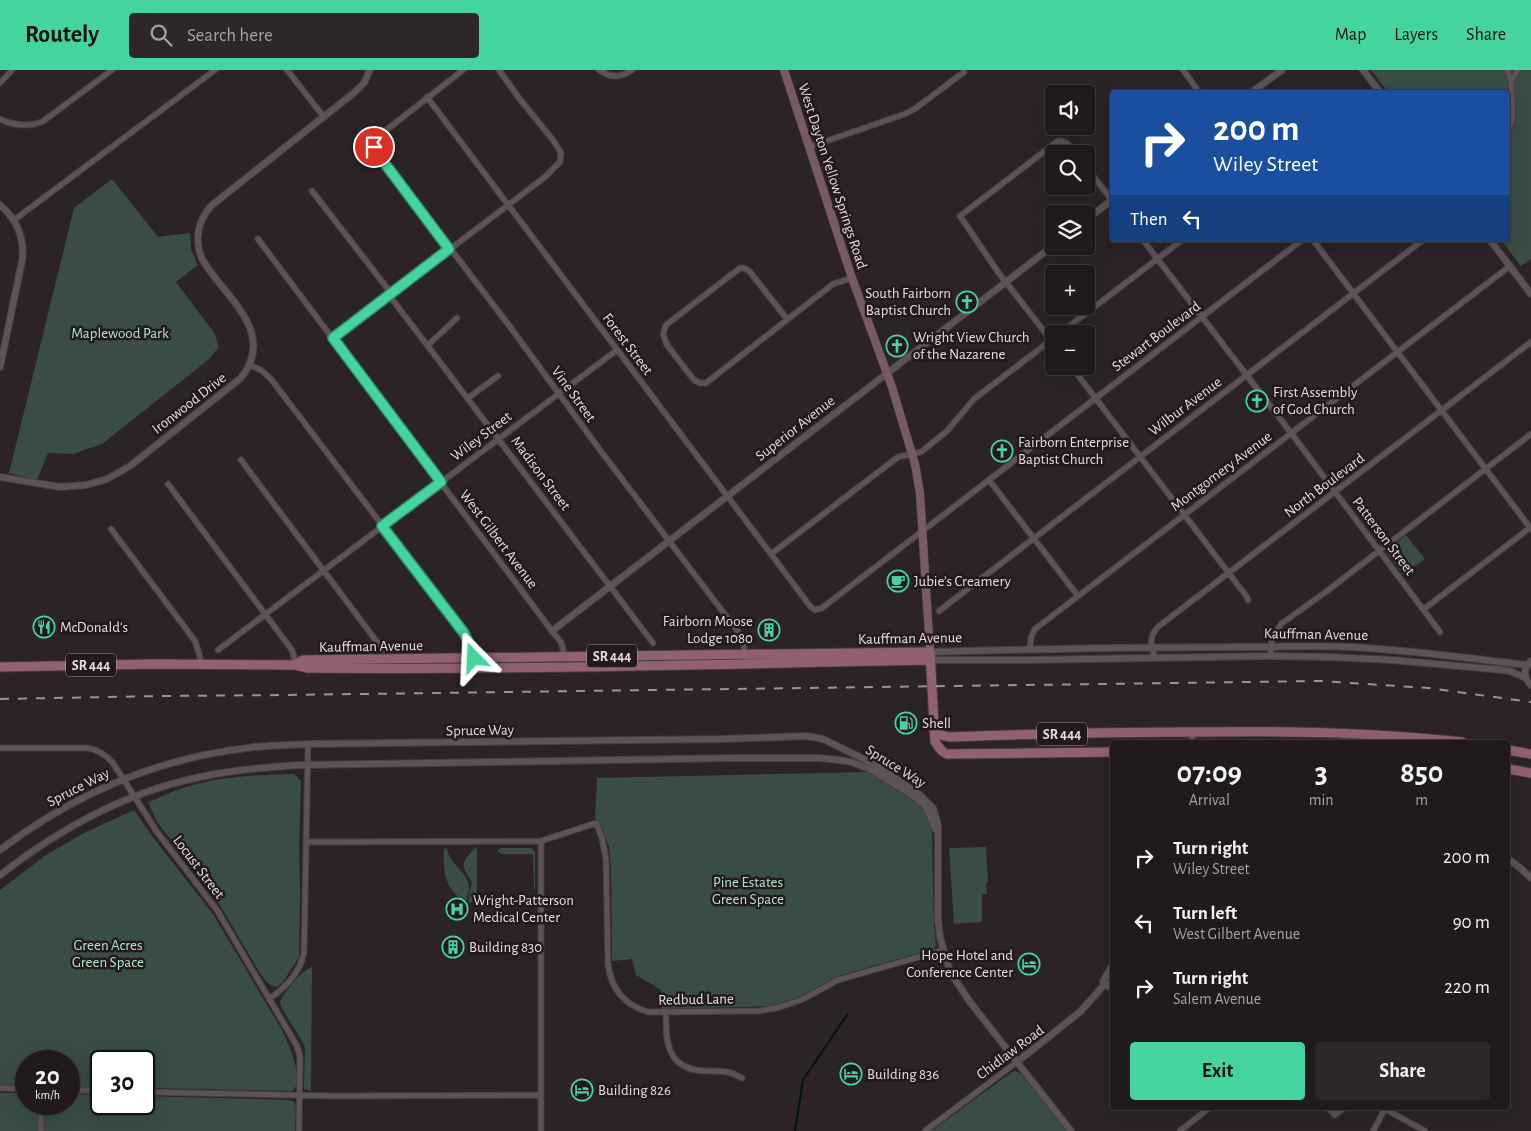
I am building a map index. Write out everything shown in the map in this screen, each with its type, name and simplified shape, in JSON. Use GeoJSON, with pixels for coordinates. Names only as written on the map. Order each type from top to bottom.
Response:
{"type":"FeatureCollection","features":[{"type":"Feature","properties":{"kind":"main road","name":"West Dayton Yellow Springs Road"},"geometry":{"type":"LineString","coordinates":[[784,70],[852,278],[887,374],[912,454],[920,493],[923,530],[934,730]]}},
{"type":"Feature","properties":{"kind":"main road","name":"Kauffman Avenue"},"geometry":{"type":"LineString","coordinates":[[474,663],[565,666],[746,659],[930,656]]}},
{"type":"Feature","properties":{"kind":"main road","name":"Kauffman Avenue"},"geometry":{"type":"LineString","coordinates":[[0,667],[155,664],[295,665],[308,668],[398,669],[565,657],[746,659]]}},
{"type":"Feature","properties":{"kind":"main road","name":"SR 444"},"geometry":{"type":"LineString","coordinates":[[934,730],[941,735],[949,737],[1192,732],[1335,732],[1445,740]]}},
{"type":"Feature","properties":{"kind":"main road","name":"SR 444"},"geometry":{"type":"LineString","coordinates":[[934,730],[937,745],[941,751],[947,754],[1110,752]]}},
{"type":"Feature","properties":{"kind":"main road"},"geometry":{"type":"LineString","coordinates":[[1510,750],[1531,754]]}},
{"type":"Feature","properties":{"kind":"main road"},"geometry":{"type":"LineString","coordinates":[[1510,769],[1531,773]]}},
{"type":"Feature","properties":{"kind":"street"},"geometry":{"type":"LineString","coordinates":[[0,83],[12,70]]}},
{"type":"Feature","properties":{"kind":"street"},"geometry":{"type":"LineString","coordinates":[[0,119],[19,126],[42,122],[112,70]]}},
{"type":"Feature","properties":{"kind":"street"},"geometry":{"type":"LineString","coordinates":[[288,70],[324,118]]}},
{"type":"Feature","properties":{"kind":"street"},"geometry":{"type":"LineString","coordinates":[[370,70],[359,88],[324,118],[212,205],[200,224],[198,242],[202,258],[244,316],[250,328],[253,347],[249,365],[262,370],[271,379],[464,633],[471,647],[474,663]]}},
{"type":"Feature","properties":{"kind":"street"},"geometry":{"type":"LineString","coordinates":[[427,97],[462,70]]}},
{"type":"Feature","properties":{"kind":"street"},"geometry":{"type":"LineString","coordinates":[[333,338],[559,164],[561,153],[499,70]]}},
{"type":"Feature","properties":{"kind":"street"},"geometry":{"type":"LineString","coordinates":[[599,70],[607,75],[617,76],[632,70]]}},
{"type":"Feature","properties":{"kind":"street"},"geometry":{"type":"LineString","coordinates":[[1183,70],[1198,90]]}},
{"type":"Feature","properties":{"kind":"street"},"geometry":{"type":"LineString","coordinates":[[1255,90],[1282,70]]}},
{"type":"Feature","properties":{"kind":"street"},"geometry":{"type":"LineString","coordinates":[[1363,70],[1376,90]]}},
{"type":"Feature","properties":{"kind":"street"},"geometry":{"type":"LineString","coordinates":[[1507,70],[1511,81],[1513,121],[1510,126]]}},
{"type":"Feature","properties":{"kind":"street"},"geometry":{"type":"LineString","coordinates":[[1511,81],[1518,70]]}},
{"type":"Feature","properties":{"kind":"street"},"geometry":{"type":"LineString","coordinates":[[14,220],[212,71]]}},
{"type":"Feature","properties":{"kind":"street"},"geometry":{"type":"LineString","coordinates":[[809,147],[905,114],[964,72]]}},
{"type":"Feature","properties":{"kind":"street","name":"Vine Street"},"geometry":{"type":"LineString","coordinates":[[427,97],[380,135],[374,143],[377,153],[508,324],[558,394],[739,633],[746,659]]}},
{"type":"Feature","properties":{"kind":"street","name":"Forest Street"},"geometry":{"type":"LineString","coordinates":[[427,97],[810,606]]}},
{"type":"Feature","properties":{"kind":"street"},"geometry":{"type":"LineString","coordinates":[[1052,145],[1061,141],[1068,145]]}},
{"type":"Feature","properties":{"kind":"street"},"geometry":{"type":"LineString","coordinates":[[1045,150],[960,216],[984,253],[1045,330]]}},
{"type":"Feature","properties":{"kind":"street"},"geometry":{"type":"LineString","coordinates":[[1095,178],[1110,197]]}},
{"type":"Feature","properties":{"kind":"street","name":"Madison Street"},"geometry":{"type":"LineString","coordinates":[[312,191],[653,643]]}},
{"type":"Feature","properties":{"kind":"street"},"geometry":{"type":"LineString","coordinates":[[1095,213],[1110,202]]}},
{"type":"Feature","properties":{"kind":"street"},"geometry":{"type":"LineString","coordinates":[[0,205],[14,220],[20,236],[23,257],[0,367]]}},
{"type":"Feature","properties":{"kind":"street","name":"West Gilbert Avenue"},"geometry":{"type":"LineString","coordinates":[[258,239],[560,642],[565,657],[565,666]]}},
{"type":"Feature","properties":{"kind":"street","name":"Patterson Street"},"geometry":{"type":"LineString","coordinates":[[1145,242],[1440,632]]}},
{"type":"Feature","properties":{"kind":"street"},"geometry":{"type":"LineString","coordinates":[[1071,325],[1179,242]]}},
{"type":"Feature","properties":{"kind":"street","name":"Stewart Boulevard"},"geometry":{"type":"LineString","coordinates":[[810,606],[816,610],[822,608],[1299,242]]}},
{"type":"Feature","properties":{"kind":"street"},"geometry":{"type":"LineString","coordinates":[[1315,242],[1531,528],[1424,609]]}},
{"type":"Feature","properties":{"kind":"street","name":"Wilbur Avenue"},"geometry":{"type":"LineString","coordinates":[[939,611],[1420,242]]}},
{"type":"Feature","properties":{"kind":"street"},"geometry":{"type":"LineString","coordinates":[[1492,242],[1531,294]]}},
{"type":"Feature","properties":{"kind":"street","name":"Superior Avenue"},"geometry":{"type":"LineString","coordinates":[[552,631],[1045,252]]}},
{"type":"Feature","properties":{"kind":"street","name":"Montgomery Avenue"},"geometry":{"type":"LineString","coordinates":[[1030,650],[1031,637],[1035,629],[1510,266]]}},
{"type":"Feature","properties":{"kind":"street"},"geometry":{"type":"LineString","coordinates":[[787,319],[750,272],[744,268],[737,270],[666,325],[663,337],[694,380],[702,383],[715,376],[833,284],[852,278]]}},
{"type":"Feature","properties":{"kind":"street"},"geometry":{"type":"LineString","coordinates":[[428,345],[457,318]]}},
{"type":"Feature","properties":{"kind":"street","name":"North Boulevard"},"geometry":{"type":"LineString","coordinates":[[1152,647],[1152,637],[1156,628],[1531,342]]}},
{"type":"Feature","properties":{"kind":"street"},"geometry":{"type":"LineString","coordinates":[[771,554],[898,457],[921,452],[954,424],[974,399],[1045,346]]}},
{"type":"Feature","properties":{"kind":"street","name":"Wiley Street"},"geometry":{"type":"LineString","coordinates":[[218,650],[617,350]]}},
{"type":"Feature","properties":{"kind":"street","name":"Ironwood Drive"},"geometry":{"type":"LineString","coordinates":[[0,476],[60,488],[86,485],[107,479],[130,466],[237,381],[249,365]]}},
{"type":"Feature","properties":{"kind":"street"},"geometry":{"type":"LineString","coordinates":[[1078,375],[1248,600]]}},
{"type":"Feature","properties":{"kind":"street"},"geometry":{"type":"LineString","coordinates":[[468,398],[498,376]]}},
{"type":"Feature","properties":{"kind":"street"},"geometry":{"type":"LineString","coordinates":[[1270,656],[1270,647],[1274,634],[1281,624],[1531,434]]}},
{"type":"Feature","properties":{"kind":"street"},"geometry":{"type":"LineString","coordinates":[[241,460],[383,650]]}},
{"type":"Feature","properties":{"kind":"street"},"geometry":{"type":"LineString","coordinates":[[989,480],[1078,596]]}},
{"type":"Feature","properties":{"kind":"street"},"geometry":{"type":"LineString","coordinates":[[168,484],[292,650],[295,665]]}},
{"type":"Feature","properties":{"kind":"street"},"geometry":{"type":"LineString","coordinates":[[111,529],[195,641],[201,665]]}},
{"type":"Feature","properties":{"kind":"street","name":"Kauffman Avenue"},"geometry":{"type":"LineString","coordinates":[[930,656],[1030,650],[1311,646],[1351,647],[1529,663]]}},
{"type":"Feature","properties":{"kind":"street"},"geometry":{"type":"LineString","coordinates":[[1152,647],[1155,658]]}},
{"type":"Feature","properties":{"kind":"street","name":"Kauffman Avenue"},"geometry":{"type":"LineString","coordinates":[[930,656],[1329,657],[1401,661],[1510,671],[1526,678]]}},
{"type":"Feature","properties":{"kind":"street"},"geometry":{"type":"LineString","coordinates":[[1529,663],[1525,672],[1526,678],[1531,685]]}},
{"type":"Feature","properties":{"kind":"street"},"geometry":{"type":"LineString","coordinates":[[1192,732],[1192,740]]}},
{"type":"Feature","properties":{"kind":"street","name":"Spruce Way"},"geometry":{"type":"LineString","coordinates":[[0,850],[52,814],[90,793],[123,778],[202,754],[248,748],[308,744],[817,737],[836,744],[872,763],[928,801],[936,816],[938,825],[938,920],[943,950],[950,972],[961,990],[1071,1131]]}},
{"type":"Feature","properties":{"kind":"street"},"geometry":{"type":"LineString","coordinates":[[270,999],[280,992],[295,974],[304,953],[308,744]]}},
{"type":"Feature","properties":{"kind":"street","name":"Locust Street"},"geometry":{"type":"LineString","coordinates":[[0,748],[88,748],[107,756],[157,832],[217,910],[292,1037],[300,1057],[299,1131]]}},
{"type":"Feature","properties":{"kind":"street","name":"Spruce Way"},"geometry":{"type":"LineString","coordinates":[[0,874],[59,833],[99,811],[174,783],[252,768],[308,765],[736,758],[820,758],[839,760],[870,769],[912,795],[926,807],[937,837]]}},
{"type":"Feature","properties":{"kind":"street","name":"Redbud Lane"},"geometry":{"type":"LineString","coordinates":[[541,841],[596,822],[602,838],[606,859],[608,964],[611,980],[620,995],[632,1006],[648,1012],[759,1010],[780,1007],[803,999],[838,980],[943,950]]}},
{"type":"Feature","properties":{"kind":"street"},"geometry":{"type":"LineString","coordinates":[[306,842],[541,841],[541,1131]]}},
{"type":"Feature","properties":{"kind":"street"},"geometry":{"type":"LineString","coordinates":[[1510,860],[1531,878]]}},
{"type":"Feature","properties":{"kind":"street","name":"Chidlaw Road"},"geometry":{"type":"LineString","coordinates":[[925,1131],[1018,1062],[1081,1011],[1104,985],[1103,981],[1110,969]]}},
{"type":"Feature","properties":{"kind":"street","name":"Chidlaw Road"},"geometry":{"type":"LineString","coordinates":[[1104,985],[1108,986],[1110,983]]}},
{"type":"Feature","properties":{"kind":"street"},"geometry":{"type":"LineString","coordinates":[[666,1012],[667,1040],[670,1051],[676,1059],[694,1070],[731,1072],[742,1078]]}},
{"type":"Feature","properties":{"kind":"street"},"geometry":{"type":"LineString","coordinates":[[0,1088],[15,1089]]}},
{"type":"Feature","properties":{"kind":"street"},"geometry":{"type":"LineString","coordinates":[[155,1092],[300,1096],[541,1095]]}},
{"type":"Feature","properties":{"kind":"street"},"geometry":{"type":"LineString","coordinates":[[1180,1131],[1206,1110]]}},
{"type":"Feature","properties":{"kind":"street"},"geometry":{"type":"LineString","coordinates":[[1330,1110],[1334,1115],[1341,1110]]}},
{"type":"Feature","properties":{"kind":"street"},"geometry":{"type":"LineString","coordinates":[[1373,1131],[1383,1110]]}},
{"type":"Feature","properties":{"kind":"street"},"geometry":{"type":"LineString","coordinates":[[1388,1110],[1425,1131]]}},
{"type":"Feature","properties":{"kind":"street"},"geometry":{"type":"LineString","coordinates":[[40,1131],[41,1115]]}},
{"type":"Feature","properties":{"kind":"green space"},"geometry":{"type":"Polygon","coordinates":[[[1371,70],[1531,70],[1531,259],[1521,266],[1503,242],[1510,242],[1510,90],[1386,90],[1371,70]]]}},
{"type":"Feature","properties":{"kind":"green space","name":"Maplewood Park"},"geometry":{"type":"Polygon","coordinates":[[[112,179],[158,237],[190,233],[191,250],[198,265],[176,282],[215,334],[219,347],[208,360],[102,444],[73,454],[48,453],[37,480],[9,473],[74,208],[112,179]]]}},
{"type":"Feature","properties":{"kind":"green space"},"geometry":{"type":"Polygon","coordinates":[[[1406,535],[1425,559],[1403,574],[1386,552],[1406,535]]]}},
{"type":"Feature","properties":{"kind":"green space","name":"Pine Estates Green Space"},"geometry":{"type":"Polygon","coordinates":[[[869,772],[916,802],[929,819],[932,836],[936,945],[934,949],[838,976],[805,994],[769,1006],[661,1009],[661,990],[636,975],[632,959],[612,961],[611,868],[609,847],[601,826],[595,818],[597,778],[869,772]]]}},
{"type":"Feature","properties":{"kind":"green space"},"geometry":{"type":"Polygon","coordinates":[[[294,774],[301,781],[299,957],[283,982],[277,987],[269,984],[260,973],[212,892],[157,822],[148,802],[183,788],[210,781],[294,774]]]}},
{"type":"Feature","properties":{"kind":"green space","name":"Green Acres Green Space"},"geometry":{"type":"Polygon","coordinates":[[[134,810],[213,914],[282,1030],[297,1071],[296,1086],[292,1091],[155,1088],[155,1050],[90,1050],[90,1087],[80,1087],[80,1050],[15,1050],[15,1086],[0,1085],[0,890],[46,855],[84,833],[134,810]]]}},
{"type":"Feature","properties":{"kind":"green space"},"geometry":{"type":"Polygon","coordinates":[[[986,847],[988,882],[986,883],[987,894],[982,894],[982,922],[954,924],[949,848],[986,847]]]}},
{"type":"Feature","properties":{"kind":"green space"},"geometry":{"type":"Polygon","coordinates":[[[447,848],[449,855],[469,885],[469,893],[465,902],[453,891],[446,879],[444,849],[447,848]]]}},
{"type":"Feature","properties":{"kind":"green space"},"geometry":{"type":"Polygon","coordinates":[[[475,848],[477,848],[477,894],[470,903],[468,901],[472,882],[465,872],[464,864],[475,848]]]}},
{"type":"Feature","properties":{"kind":"green space"},"geometry":{"type":"Polygon","coordinates":[[[501,848],[531,848],[535,852],[535,889],[533,854],[501,854],[497,850],[501,848]]]}},
{"type":"Feature","properties":{"kind":"green space"},"geometry":{"type":"Polygon","coordinates":[[[312,967],[311,1091],[304,1089],[305,1048],[281,1007],[280,1002],[294,982],[312,967]]]}},
{"type":"Feature","properties":{"kind":"green space"},"geometry":{"type":"Polygon","coordinates":[[[1016,1071],[1024,1077],[1067,1131],[931,1131],[1012,1072],[1016,1071]]]}},
{"type":"Feature","properties":{"kind":"green space"},"geometry":{"type":"Polygon","coordinates":[[[0,1093],[15,1093],[15,1115],[80,1115],[80,1094],[90,1095],[90,1115],[155,1115],[155,1096],[289,1100],[295,1102],[296,1106],[295,1131],[0,1131],[0,1093]]]}},
{"type":"Feature","properties":{"kind":"waterway"},"geometry":{"type":"LineString","coordinates":[[795,1131],[803,1080],[847,1015]]}},
{"type":"Feature","properties":{"kind":"railway"},"geometry":{"type":"LineString","coordinates":[[0,699],[1321,681],[1428,688],[1531,702]]}},
{"type":"Feature","properties":{"kind":"place","name":"South Fairborn Baptist Church"},"geometry":{"type":"Point","coordinates":[967,302]}},
{"type":"Feature","properties":{"kind":"place","name":"Wright View Church of the Nazarene"},"geometry":{"type":"Point","coordinates":[897,346]}},
{"type":"Feature","properties":{"kind":"place","name":"First Assembly of God Church"},"geometry":{"type":"Point","coordinates":[1257,401]}},
{"type":"Feature","properties":{"kind":"place","name":"Fairborn Enterprise Baptist Church"},"geometry":{"type":"Point","coordinates":[1002,451]}},
{"type":"Feature","properties":{"kind":"place","name":"Jubie’s Creamery"},"geometry":{"type":"Point","coordinates":[898,581]}},
{"type":"Feature","properties":{"kind":"place","name":"McDonald's"},"geometry":{"type":"Point","coordinates":[44,627]}},
{"type":"Feature","properties":{"kind":"place","name":"Fairborn Moose Lodge 1080"},"geometry":{"type":"Point","coordinates":[769,630]}},
{"type":"Feature","properties":{"kind":"place","name":"Shell"},"geometry":{"type":"Point","coordinates":[906,723]}},
{"type":"Feature","properties":{"kind":"place","name":"Wright-Patterson Medical Center"},"geometry":{"type":"Point","coordinates":[457,909]}},
{"type":"Feature","properties":{"kind":"place","name":"Building 830"},"geometry":{"type":"Point","coordinates":[453,947]}},
{"type":"Feature","properties":{"kind":"place","name":"Hope Hotel and Conference Center"},"geometry":{"type":"Point","coordinates":[1029,964]}},
{"type":"Feature","properties":{"kind":"place","name":"Building 836"},"geometry":{"type":"Point","coordinates":[851,1074]}},
{"type":"Feature","properties":{"kind":"place","name":"Building 826"},"geometry":{"type":"Point","coordinates":[582,1090]}},
{"type":"Feature","properties":{"kind":"route"},"geometry":{"type":"LineString","coordinates":[[374,147],[449,249],[333,338],[441,482],[382,526],[464,633],[474,658]]}}]}
